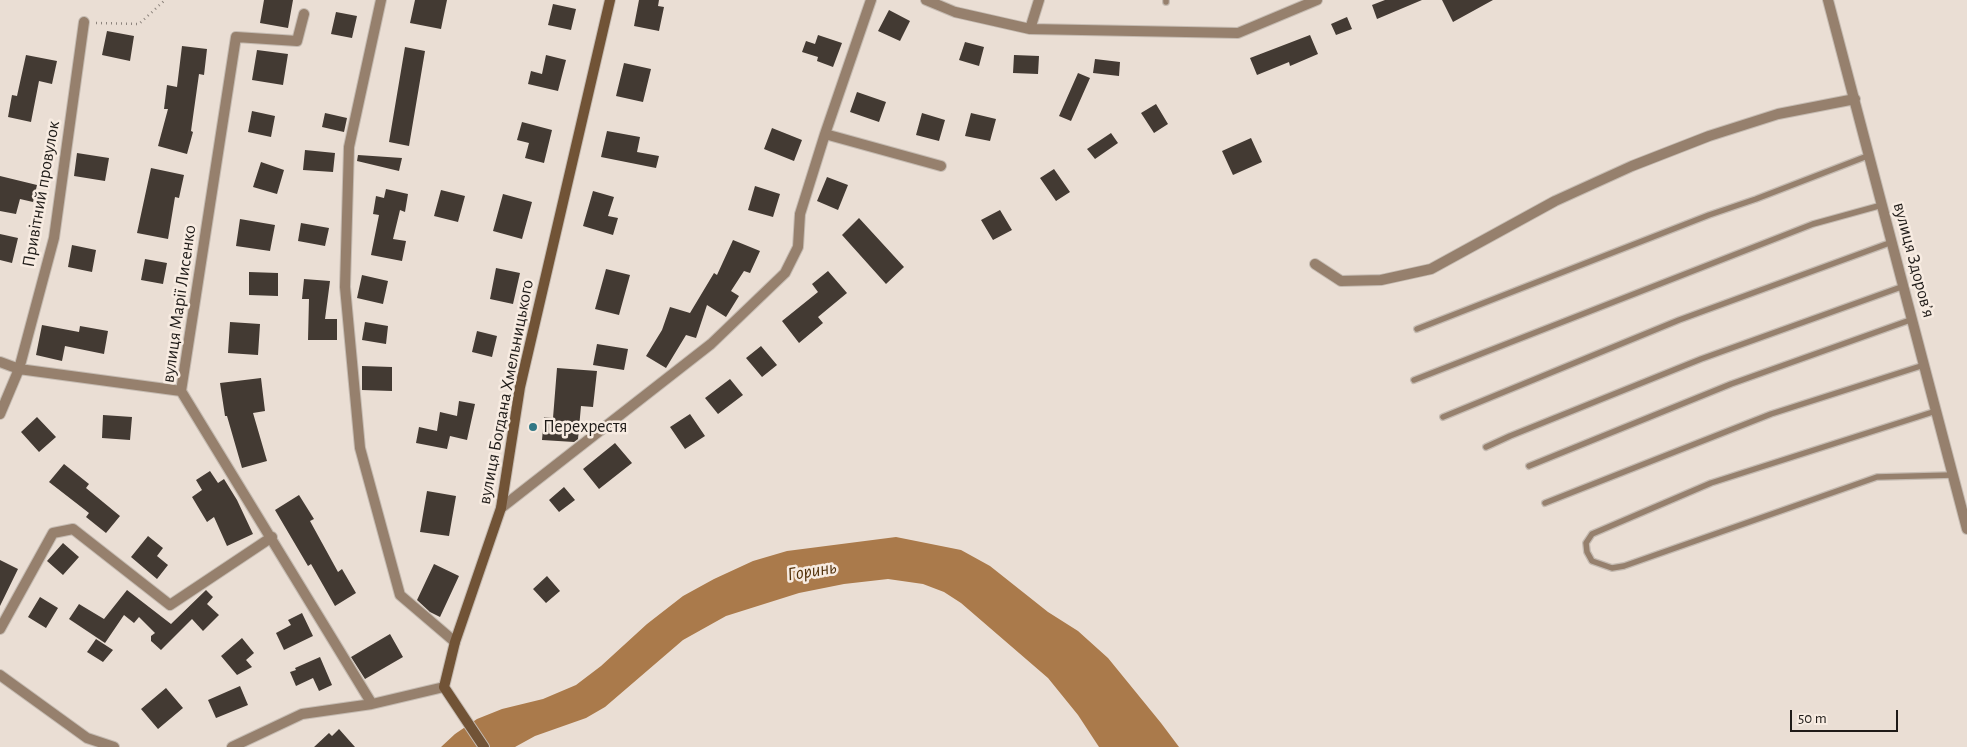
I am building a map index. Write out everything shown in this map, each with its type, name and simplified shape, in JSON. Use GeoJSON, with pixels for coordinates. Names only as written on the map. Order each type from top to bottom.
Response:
{"type":"FeatureCollection","features":[{"type":"Feature","properties":{"kind":"street"},"geometry":{"type":"LineString","coordinates":[[381,0],[349,147],[345,287],[360,448],[400,595],[454,642]]}},
{"type":"Feature","properties":{"kind":"street","name":"вулиця Богдана Хмельницького"},"geometry":{"type":"LineString","coordinates":[[444,687],[454,642],[501,508],[520,387],[610,0]]}},
{"type":"Feature","properties":{"kind":"street"},"geometry":{"type":"LineString","coordinates":[[501,508],[711,344],[785,273],[798,247],[800,214],[871,0]]}},
{"type":"Feature","properties":{"kind":"street"},"geometry":{"type":"LineString","coordinates":[[926,0],[955,12],[1030,29],[1238,33],[1317,0]]}},
{"type":"Feature","properties":{"kind":"street"},"geometry":{"type":"LineString","coordinates":[[1030,29],[1039,0]]}},
{"type":"Feature","properties":{"kind":"street","name":"вулиця Здоровʼя"},"geometry":{"type":"LineString","coordinates":[[1828,0],[1856,99],[1966,522]]}},
{"type":"Feature","properties":{"kind":"street","name":"вулиця Марії Лисенко"},"geometry":{"type":"LineString","coordinates":[[304,14],[297,41],[236,37],[181,392],[272,537],[372,704]]}},
{"type":"Feature","properties":{"kind":"street","name":"Привітний провулок"},"geometry":{"type":"LineString","coordinates":[[0,414],[19,369],[54,238],[84,22]]}},
{"type":"Feature","properties":{"kind":"street"},"geometry":{"type":"LineString","coordinates":[[1315,264],[1341,281],[1381,280],[1431,269],[1555,201],[1632,166],[1709,136],[1778,114],[1856,99]]}},
{"type":"Feature","properties":{"kind":"street"},"geometry":{"type":"LineString","coordinates":[[825,134],[941,166]]}},
{"type":"Feature","properties":{"kind":"street"},"geometry":{"type":"LineString","coordinates":[[0,362],[19,369],[181,392]]}},
{"type":"Feature","properties":{"kind":"street"},"geometry":{"type":"LineString","coordinates":[[0,629],[53,533],[73,529],[170,605],[272,537]]}},
{"type":"Feature","properties":{"kind":"street"},"geometry":{"type":"LineString","coordinates":[[0,674],[87,738],[114,747]]}},
{"type":"Feature","properties":{"kind":"street"},"geometry":{"type":"LineString","coordinates":[[232,747],[302,714],[372,704],[444,687],[484,747]]}},
{"type":"Feature","properties":{"kind":"lane"},"geometry":{"type":"LineString","coordinates":[[1418,330],[1709,214],[1756,199],[1870,155]]}},
{"type":"Feature","properties":{"kind":"lane"},"geometry":{"type":"LineString","coordinates":[[1414,380],[1813,224],[1883,204]]}},
{"type":"Feature","properties":{"kind":"lane"},"geometry":{"type":"LineString","coordinates":[[1443,417],[1679,320],[1892,242]]}},
{"type":"Feature","properties":{"kind":"lane"},"geometry":{"type":"LineString","coordinates":[[1486,447],[1701,359],[1904,286]]}},
{"type":"Feature","properties":{"kind":"lane"},"geometry":{"type":"LineString","coordinates":[[1530,466],[1731,384],[1913,319]]}},
{"type":"Feature","properties":{"kind":"lane"},"geometry":{"type":"LineString","coordinates":[[1545,503],[1771,414],[1924,364]]}},
{"type":"Feature","properties":{"kind":"lane"},"geometry":{"type":"LineString","coordinates":[[1936,411],[1712,483],[1592,534],[1586,542],[1587,552],[1592,561],[1612,568],[1624,566],[1877,477],[1953,475]]}},
{"type":"Feature","properties":{"kind":"path"},"geometry":{"type":"LineString","coordinates":[[84,22],[139,24],[165,0]]}},
{"type":"Feature","properties":{"kind":"water","name":"Горинь"},"geometry":{"type":"Polygon","coordinates":[[[896,537],[961,550],[990,566],[1048,612],[1078,631],[1108,658],[1179,747],[1099,747],[1078,715],[1048,678],[961,603],[944,592],[923,584],[888,579],[844,584],[799,593],[726,616],[683,640],[605,707],[586,718],[535,736],[515,747],[441,747],[455,734],[477,719],[502,709],[543,699],[576,685],[683,596],[753,561],[787,551],[896,537]]]}},
{"type":"Feature","properties":{"kind":"building"},"geometry":{"type":"Polygon","coordinates":[[[264,0],[293,0],[288,28],[260,23],[264,0]]]}},
{"type":"Feature","properties":{"kind":"building"},"geometry":{"type":"Polygon","coordinates":[[[415,0],[447,0],[441,29],[410,23],[415,0]]]}},
{"type":"Feature","properties":{"kind":"building"},"geometry":{"type":"Polygon","coordinates":[[[639,0],[659,0],[658,6],[664,7],[659,31],[634,26],[639,0]]]}},
{"type":"Feature","properties":{"kind":"building"},"geometry":{"type":"Polygon","coordinates":[[[1385,0],[1422,0],[1377,19],[1372,5],[1385,0]]]}},
{"type":"Feature","properties":{"kind":"building"},"geometry":{"type":"Polygon","coordinates":[[[1442,0],[1493,0],[1453,22],[1442,0]]]}},
{"type":"Feature","properties":{"kind":"building"},"geometry":{"type":"Polygon","coordinates":[[[553,4],[576,9],[571,30],[548,25],[553,4]]]}},
{"type":"Feature","properties":{"kind":"building"},"geometry":{"type":"Polygon","coordinates":[[[889,10],[910,21],[900,41],[878,31],[889,10]]]}},
{"type":"Feature","properties":{"kind":"building"},"geometry":{"type":"Polygon","coordinates":[[[336,12],[357,16],[352,38],[331,34],[336,12]]]}},
{"type":"Feature","properties":{"kind":"building"},"geometry":{"type":"Polygon","coordinates":[[[1347,17],[1352,29],[1336,35],[1331,24],[1347,17]]]}},
{"type":"Feature","properties":{"kind":"building"},"geometry":{"type":"Polygon","coordinates":[[[107,31],[134,36],[130,61],[102,55],[107,31]]]}},
{"type":"Feature","properties":{"kind":"building"},"geometry":{"type":"Polygon","coordinates":[[[818,35],[842,43],[833,67],[817,61],[818,57],[802,52],[806,41],[815,44],[818,35]]]}},
{"type":"Feature","properties":{"kind":"building"},"geometry":{"type":"Polygon","coordinates":[[[1310,35],[1318,54],[1290,66],[1289,62],[1257,75],[1250,58],[1310,35]]]}},
{"type":"Feature","properties":{"kind":"building"},"geometry":{"type":"Polygon","coordinates":[[[965,42],[984,47],[979,66],[959,60],[965,42]]]}},
{"type":"Feature","properties":{"kind":"building"},"geometry":{"type":"Polygon","coordinates":[[[182,46],[207,49],[204,75],[199,74],[191,131],[193,132],[187,154],[158,146],[168,109],[164,109],[167,85],[177,87],[182,46]]]}},
{"type":"Feature","properties":{"kind":"building"},"geometry":{"type":"Polygon","coordinates":[[[405,47],[425,51],[409,146],[389,142],[405,47]]]}},
{"type":"Feature","properties":{"kind":"building"},"geometry":{"type":"Polygon","coordinates":[[[257,50],[288,54],[283,85],[252,80],[257,50]]]}},
{"type":"Feature","properties":{"kind":"building"},"geometry":{"type":"Polygon","coordinates":[[[26,55],[57,61],[52,84],[39,81],[31,122],[8,117],[12,95],[17,96],[26,55]]]}},
{"type":"Feature","properties":{"kind":"building"},"geometry":{"type":"Polygon","coordinates":[[[546,55],[566,60],[558,91],[528,84],[531,71],[542,74],[546,55]]]}},
{"type":"Feature","properties":{"kind":"building"},"geometry":{"type":"Polygon","coordinates":[[[1014,55],[1039,56],[1038,74],[1013,73],[1014,55]]]}},
{"type":"Feature","properties":{"kind":"building"},"geometry":{"type":"Polygon","coordinates":[[[1095,59],[1120,62],[1119,76],[1093,73],[1095,59]]]}},
{"type":"Feature","properties":{"kind":"building"},"geometry":{"type":"Polygon","coordinates":[[[624,63],[651,69],[643,102],[616,96],[624,63]]]}},
{"type":"Feature","properties":{"kind":"building"},"geometry":{"type":"Polygon","coordinates":[[[1078,73],[1090,78],[1071,121],[1059,116],[1078,73]]]}},
{"type":"Feature","properties":{"kind":"building"},"geometry":{"type":"Polygon","coordinates":[[[857,92],[886,102],[879,122],[850,112],[857,92]]]}},
{"type":"Feature","properties":{"kind":"building"},"geometry":{"type":"Polygon","coordinates":[[[1156,104],[1168,124],[1154,133],[1141,113],[1156,104]]]}},
{"type":"Feature","properties":{"kind":"building"},"geometry":{"type":"Polygon","coordinates":[[[252,111],[275,116],[271,137],[248,132],[252,111]]]}},
{"type":"Feature","properties":{"kind":"building"},"geometry":{"type":"Polygon","coordinates":[[[325,113],[347,118],[344,132],[322,127],[325,113]]]}},
{"type":"Feature","properties":{"kind":"building"},"geometry":{"type":"Polygon","coordinates":[[[922,113],[945,120],[939,141],[916,135],[922,113]]]}},
{"type":"Feature","properties":{"kind":"building"},"geometry":{"type":"Polygon","coordinates":[[[971,113],[996,119],[990,141],[965,136],[971,113]]]}},
{"type":"Feature","properties":{"kind":"building"},"geometry":{"type":"Polygon","coordinates":[[[522,122],[552,130],[544,163],[525,158],[529,143],[517,140],[522,122]]]}},
{"type":"Feature","properties":{"kind":"building"},"geometry":{"type":"Polygon","coordinates":[[[772,128],[802,140],[794,161],[764,149],[772,128]]]}},
{"type":"Feature","properties":{"kind":"building"},"geometry":{"type":"Polygon","coordinates":[[[607,131],[640,137],[637,152],[659,156],[656,168],[601,157],[607,131]]]}},
{"type":"Feature","properties":{"kind":"building"},"geometry":{"type":"Polygon","coordinates":[[[1111,133],[1118,143],[1095,159],[1087,149],[1111,133]]]}},
{"type":"Feature","properties":{"kind":"building"},"geometry":{"type":"Polygon","coordinates":[[[1251,138],[1262,162],[1233,175],[1222,151],[1251,138]]]}},
{"type":"Feature","properties":{"kind":"building"},"geometry":{"type":"Polygon","coordinates":[[[305,150],[335,153],[333,172],[303,170],[305,150]]]}},
{"type":"Feature","properties":{"kind":"building"},"geometry":{"type":"Polygon","coordinates":[[[77,153],[109,158],[105,181],[74,176],[77,153]]]}},
{"type":"Feature","properties":{"kind":"building"},"geometry":{"type":"Polygon","coordinates":[[[358,155],[402,158],[399,171],[357,161],[358,155]]]}},
{"type":"Feature","properties":{"kind":"building"},"geometry":{"type":"Polygon","coordinates":[[[261,162],[284,170],[277,194],[253,187],[261,162]]]}},
{"type":"Feature","properties":{"kind":"building"},"geometry":{"type":"Polygon","coordinates":[[[151,168],[184,175],[179,198],[175,197],[168,239],[137,233],[151,168]]]}},
{"type":"Feature","properties":{"kind":"building"},"geometry":{"type":"Polygon","coordinates":[[[1054,169],[1070,192],[1056,201],[1040,178],[1054,169]]]}},
{"type":"Feature","properties":{"kind":"building"},"geometry":{"type":"Polygon","coordinates":[[[0,176],[37,185],[33,202],[20,199],[16,214],[0,211],[0,176]]]}},
{"type":"Feature","properties":{"kind":"building"},"geometry":{"type":"Polygon","coordinates":[[[827,177],[848,185],[838,210],[817,201],[827,177]]]}},
{"type":"Feature","properties":{"kind":"building"},"geometry":{"type":"Polygon","coordinates":[[[755,186],[780,194],[773,217],[748,210],[755,186]]]}},
{"type":"Feature","properties":{"kind":"building"},"geometry":{"type":"Polygon","coordinates":[[[386,189],[408,194],[405,212],[400,210],[393,239],[406,241],[402,261],[371,255],[379,215],[373,214],[376,196],[384,198],[386,189]]]}},
{"type":"Feature","properties":{"kind":"building"},"geometry":{"type":"Polygon","coordinates":[[[441,190],[465,196],[458,222],[434,216],[441,190]]]}},
{"type":"Feature","properties":{"kind":"building"},"geometry":{"type":"Polygon","coordinates":[[[593,191],[614,197],[608,216],[618,218],[613,235],[583,226],[593,191]]]}},
{"type":"Feature","properties":{"kind":"building"},"geometry":{"type":"Polygon","coordinates":[[[503,194],[532,202],[522,239],[493,231],[503,194]]]}},
{"type":"Feature","properties":{"kind":"building"},"geometry":{"type":"Polygon","coordinates":[[[1000,210],[1012,230],[993,240],[981,220],[1000,210]]]}},
{"type":"Feature","properties":{"kind":"building"},"geometry":{"type":"Polygon","coordinates":[[[859,218],[904,267],[886,284],[842,235],[859,218]]]}},
{"type":"Feature","properties":{"kind":"building"},"geometry":{"type":"Polygon","coordinates":[[[240,219],[275,225],[270,251],[236,246],[240,219]]]}},
{"type":"Feature","properties":{"kind":"building"},"geometry":{"type":"Polygon","coordinates":[[[301,223],[329,228],[325,246],[298,241],[301,223]]]}},
{"type":"Feature","properties":{"kind":"building"},"geometry":{"type":"Polygon","coordinates":[[[0,234],[18,238],[12,263],[0,260],[0,234]]]}},
{"type":"Feature","properties":{"kind":"building"},"geometry":{"type":"Polygon","coordinates":[[[733,240],[760,251],[750,273],[744,271],[731,291],[739,296],[726,317],[707,305],[696,338],[686,335],[666,368],[646,356],[662,330],[670,307],[690,313],[714,273],[717,275],[733,240]]]}},
{"type":"Feature","properties":{"kind":"building"},"geometry":{"type":"Polygon","coordinates":[[[72,245],[96,250],[92,272],[68,267],[72,245]]]}},
{"type":"Feature","properties":{"kind":"building"},"geometry":{"type":"Polygon","coordinates":[[[145,259],[167,263],[163,284],[141,280],[145,259]]]}},
{"type":"Feature","properties":{"kind":"building"},"geometry":{"type":"Polygon","coordinates":[[[496,268],[520,273],[513,304],[490,299],[496,268]]]}},
{"type":"Feature","properties":{"kind":"building"},"geometry":{"type":"Polygon","coordinates":[[[606,269],[630,275],[619,315],[595,309],[606,269]]]}},
{"type":"Feature","properties":{"kind":"building"},"geometry":{"type":"Polygon","coordinates":[[[828,271],[847,293],[818,317],[823,323],[799,343],[782,321],[818,292],[812,284],[828,271]]]}},
{"type":"Feature","properties":{"kind":"building"},"geometry":{"type":"Polygon","coordinates":[[[249,272],[278,273],[278,296],[249,295],[249,272]]]}},
{"type":"Feature","properties":{"kind":"building"},"geometry":{"type":"Polygon","coordinates":[[[362,275],[388,281],[383,304],[357,298],[362,275]]]}},
{"type":"Feature","properties":{"kind":"building"},"geometry":{"type":"Polygon","coordinates":[[[304,279],[330,281],[325,319],[337,319],[337,340],[308,340],[309,299],[302,299],[304,279]]]}},
{"type":"Feature","properties":{"kind":"building"},"geometry":{"type":"Polygon","coordinates":[[[230,322],[260,324],[258,355],[228,353],[230,322]]]}},
{"type":"Feature","properties":{"kind":"building"},"geometry":{"type":"Polygon","coordinates":[[[365,322],[388,326],[386,344],[362,340],[365,322]]]}},
{"type":"Feature","properties":{"kind":"building"},"geometry":{"type":"Polygon","coordinates":[[[42,325],[79,332],[80,326],[108,331],[104,354],[65,346],[62,361],[36,355],[42,325]]]}},
{"type":"Feature","properties":{"kind":"building"},"geometry":{"type":"Polygon","coordinates":[[[477,331],[497,336],[492,357],[472,352],[477,331]]]}},
{"type":"Feature","properties":{"kind":"building"},"geometry":{"type":"Polygon","coordinates":[[[597,344],[628,349],[624,370],[593,365],[597,344]]]}},
{"type":"Feature","properties":{"kind":"building"},"geometry":{"type":"Polygon","coordinates":[[[761,346],[777,365],[762,377],[746,358],[761,346]]]}},
{"type":"Feature","properties":{"kind":"building"},"geometry":{"type":"Polygon","coordinates":[[[362,366],[392,367],[392,391],[362,390],[362,366]]]}},
{"type":"Feature","properties":{"kind":"building"},"geometry":{"type":"Polygon","coordinates":[[[557,368],[597,371],[593,407],[581,406],[578,439],[574,442],[542,440],[544,417],[553,418],[557,368]]]}},
{"type":"Feature","properties":{"kind":"building"},"geometry":{"type":"Polygon","coordinates":[[[261,378],[265,411],[253,413],[267,461],[242,468],[227,416],[225,416],[220,383],[261,378]]]}},
{"type":"Feature","properties":{"kind":"building"},"geometry":{"type":"Polygon","coordinates":[[[730,379],[743,395],[718,414],[705,398],[730,379]]]}},
{"type":"Feature","properties":{"kind":"building"},"geometry":{"type":"Polygon","coordinates":[[[459,401],[475,404],[467,440],[450,436],[447,449],[416,443],[419,427],[437,431],[440,412],[457,416],[459,401]]]}},
{"type":"Feature","properties":{"kind":"building"},"geometry":{"type":"Polygon","coordinates":[[[690,414],[705,436],[685,449],[670,427],[690,414]]]}},
{"type":"Feature","properties":{"kind":"building"},"geometry":{"type":"Polygon","coordinates":[[[103,415],[132,417],[130,440],[102,438],[103,415]]]}},
{"type":"Feature","properties":{"kind":"building"},"geometry":{"type":"Polygon","coordinates":[[[37,417],[56,437],[39,452],[21,432],[37,417]]]}},
{"type":"Feature","properties":{"kind":"building"},"geometry":{"type":"Polygon","coordinates":[[[615,443],[632,463],[599,489],[583,469],[615,443]]]}},
{"type":"Feature","properties":{"kind":"building"},"geometry":{"type":"Polygon","coordinates":[[[64,464],[89,484],[86,488],[120,516],[106,533],[86,517],[89,513],[49,482],[64,464]]]}},
{"type":"Feature","properties":{"kind":"building"},"geometry":{"type":"Polygon","coordinates":[[[210,471],[218,483],[224,479],[237,500],[253,534],[227,546],[214,517],[207,522],[192,497],[202,490],[196,480],[210,471]]]}},
{"type":"Feature","properties":{"kind":"building"},"geometry":{"type":"Polygon","coordinates":[[[564,487],[575,500],[559,512],[549,500],[564,487]]]}},
{"type":"Feature","properties":{"kind":"building"},"geometry":{"type":"Polygon","coordinates":[[[427,491],[456,496],[449,536],[420,532],[427,491]]]}},
{"type":"Feature","properties":{"kind":"building"},"geometry":{"type":"Polygon","coordinates":[[[299,495],[314,519],[310,521],[338,572],[342,569],[356,593],[335,606],[311,564],[308,566],[275,510],[299,495]]]}},
{"type":"Feature","properties":{"kind":"building"},"geometry":{"type":"Polygon","coordinates":[[[148,536],[163,548],[157,556],[168,565],[157,579],[131,557],[148,536]]]}},
{"type":"Feature","properties":{"kind":"building"},"geometry":{"type":"Polygon","coordinates":[[[63,543],[79,557],[63,575],[47,561],[63,543]]]}},
{"type":"Feature","properties":{"kind":"building"},"geometry":{"type":"Polygon","coordinates":[[[0,560],[18,569],[0,606],[0,560]]]}},
{"type":"Feature","properties":{"kind":"building"},"geometry":{"type":"Polygon","coordinates":[[[434,564],[459,576],[440,617],[430,612],[417,600],[434,564]]]}},
{"type":"Feature","properties":{"kind":"building"},"geometry":{"type":"Polygon","coordinates":[[[547,576],[560,591],[546,603],[533,589],[547,576]]]}},
{"type":"Feature","properties":{"kind":"building"},"geometry":{"type":"Polygon","coordinates":[[[127,590],[171,624],[206,590],[213,597],[207,604],[219,615],[203,631],[192,619],[161,650],[151,641],[151,636],[155,633],[139,617],[134,623],[124,615],[105,643],[69,619],[79,604],[104,619],[127,590]]]}},
{"type":"Feature","properties":{"kind":"building"},"geometry":{"type":"Polygon","coordinates":[[[40,597],[58,608],[46,628],[28,617],[40,597]]]}},
{"type":"Feature","properties":{"kind":"building"},"geometry":{"type":"Polygon","coordinates":[[[302,613],[313,636],[284,650],[276,633],[291,625],[288,620],[302,613]]]}},
{"type":"Feature","properties":{"kind":"building"},"geometry":{"type":"Polygon","coordinates":[[[390,634],[403,657],[365,679],[351,657],[390,634]]]}},
{"type":"Feature","properties":{"kind":"building"},"geometry":{"type":"Polygon","coordinates":[[[242,638],[254,653],[246,660],[252,667],[237,675],[221,656],[242,638]]]}},
{"type":"Feature","properties":{"kind":"building"},"geometry":{"type":"Polygon","coordinates":[[[96,639],[113,650],[103,662],[87,652],[96,639]]]}},
{"type":"Feature","properties":{"kind":"building"},"geometry":{"type":"Polygon","coordinates":[[[320,657],[332,685],[319,691],[313,678],[296,686],[290,672],[320,657]]]}},
{"type":"Feature","properties":{"kind":"building"},"geometry":{"type":"Polygon","coordinates":[[[240,686],[248,705],[216,718],[208,700],[240,686]]]}},
{"type":"Feature","properties":{"kind":"building"},"geometry":{"type":"Polygon","coordinates":[[[166,688],[183,708],[158,729],[141,709],[166,688]]]}},
{"type":"Feature","properties":{"kind":"building"},"geometry":{"type":"Polygon","coordinates":[[[339,729],[355,747],[314,747],[329,733],[332,736],[339,729]]]}},
{"type":"Feature","properties":{"kind":"place","name":"Перехрестя"},"geometry":{"type":"Point","coordinates":[533,427]}}]}
